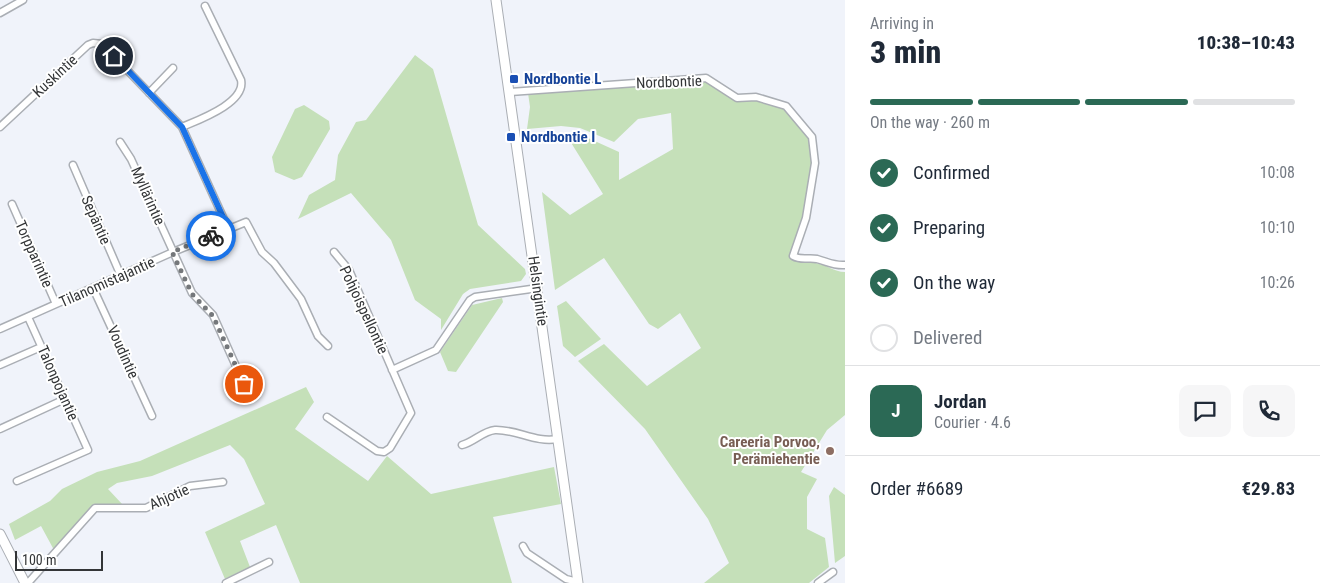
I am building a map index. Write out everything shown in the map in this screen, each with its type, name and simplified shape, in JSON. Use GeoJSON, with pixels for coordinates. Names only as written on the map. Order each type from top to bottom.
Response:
{"type":"FeatureCollection","features":[{"type":"Feature","properties":{"kind":"main road","name":"Helsingintie"},"geometry":{"type":"LineString","coordinates":[[496,0],[578,583]]}},
{"type":"Feature","properties":{"kind":"main road"},"geometry":{"type":"LineString","coordinates":[[0,534],[27,583]]}},
{"type":"Feature","properties":{"kind":"street"},"geometry":{"type":"LineString","coordinates":[[0,13],[23,0]]}},
{"type":"Feature","properties":{"kind":"street"},"geometry":{"type":"LineString","coordinates":[[182,127],[213,113],[237,96],[242,88],[241,80],[204,6]]}},
{"type":"Feature","properties":{"kind":"street","name":"Kuskintie"},"geometry":{"type":"LineString","coordinates":[[0,127],[92,43],[102,44],[182,127],[228,228]]}},
{"type":"Feature","properties":{"kind":"street"},"geometry":{"type":"LineString","coordinates":[[149,93],[173,68]]}},
{"type":"Feature","properties":{"kind":"street","name":"Nordbontie"},"geometry":{"type":"LineString","coordinates":[[510,92],[706,78],[737,98],[756,97],[786,106],[812,137],[815,163],[806,218],[793,256],[801,260],[815,259],[835,266],[845,265]]}},
{"type":"Feature","properties":{"kind":"street","name":"Myllärintie"},"geometry":{"type":"LineString","coordinates":[[120,142],[131,159],[192,294],[213,316],[244,384]]}},
{"type":"Feature","properties":{"kind":"street","name":"Sepäntie"},"geometry":{"type":"LineString","coordinates":[[73,165],[121,276]]}},
{"type":"Feature","properties":{"kind":"street","name":"Torpparintie"},"geometry":{"type":"LineString","coordinates":[[12,204],[56,304]]}},
{"type":"Feature","properties":{"kind":"street","name":"Tilanomistajantie"},"geometry":{"type":"LineString","coordinates":[[0,329],[172,252],[246,222],[262,252],[274,263],[302,299],[318,336],[328,346]]}},
{"type":"Feature","properties":{"kind":"street","name":"Pohjoispellontie"},"geometry":{"type":"LineString","coordinates":[[327,417],[377,451],[384,452],[390,448],[411,413],[349,270],[334,252]]}},
{"type":"Feature","properties":{"kind":"street","name":"Voudintie"},"geometry":{"type":"LineString","coordinates":[[93,288],[152,416]]}},
{"type":"Feature","properties":{"kind":"street"},"geometry":{"type":"LineString","coordinates":[[392,370],[436,350],[470,300],[475,297],[538,288]]}},
{"type":"Feature","properties":{"kind":"street","name":"Talonpojantie"},"geometry":{"type":"LineString","coordinates":[[16,481],[88,450],[28,317]]}},
{"type":"Feature","properties":{"kind":"street"},"geometry":{"type":"LineString","coordinates":[[0,365],[41,347]]}},
{"type":"Feature","properties":{"kind":"street"},"geometry":{"type":"LineString","coordinates":[[0,429],[64,399]]}},
{"type":"Feature","properties":{"kind":"street"},"geometry":{"type":"LineString","coordinates":[[462,445],[489,431],[497,430],[542,439],[557,439]]}},
{"type":"Feature","properties":{"kind":"street","name":"Ahjotie"},"geometry":{"type":"LineString","coordinates":[[27,583],[95,508],[146,508],[190,486],[223,482]]}},
{"type":"Feature","properties":{"kind":"street"},"geometry":{"type":"LineString","coordinates":[[523,546],[527,552],[566,579],[578,583]]}},
{"type":"Feature","properties":{"kind":"street"},"geometry":{"type":"LineString","coordinates":[[228,583],[269,562]]}},
{"type":"Feature","properties":{"kind":"street"},"geometry":{"type":"LineString","coordinates":[[818,583],[833,572]]}},
{"type":"Feature","properties":{"kind":"green space"},"geometry":{"type":"Polygon","coordinates":[[[415,55],[433,69],[478,225],[525,269],[526,274],[521,281],[470,289],[463,294],[441,330],[441,319],[415,300],[391,240],[351,193],[298,219],[309,195],[335,180],[338,155],[356,122],[366,120],[415,55]]]}},
{"type":"Feature","properties":{"kind":"green space"},"geometry":{"type":"Polygon","coordinates":[[[705,81],[736,102],[755,100],[784,109],[809,138],[812,163],[804,217],[789,257],[800,262],[819,264],[845,272],[845,415],[827,430],[801,472],[817,479],[807,497],[807,529],[825,538],[829,567],[809,583],[704,583],[729,563],[708,519],[645,429],[578,361],[604,344],[647,386],[701,348],[680,313],[658,329],[649,324],[604,258],[555,290],[542,192],[570,215],[603,194],[565,133],[577,133],[619,152],[619,180],[673,149],[671,113],[638,119],[614,142],[580,128],[561,126],[527,129],[530,107],[528,93],[705,81]]]}},
{"type":"Feature","properties":{"kind":"green space"},"geometry":{"type":"Polygon","coordinates":[[[304,105],[329,121],[330,129],[302,177],[294,180],[275,172],[272,157],[295,109],[304,105]]]}},
{"type":"Feature","properties":{"kind":"green space"},"geometry":{"type":"Polygon","coordinates":[[[502,298],[503,302],[456,372],[448,371],[440,352],[472,305],[502,298]]]}},
{"type":"Feature","properties":{"kind":"green space"},"geometry":{"type":"Polygon","coordinates":[[[566,301],[601,339],[575,357],[563,346],[557,306],[566,301]]]}},
{"type":"Feature","properties":{"kind":"green space"},"geometry":{"type":"Polygon","coordinates":[[[306,387],[314,402],[295,429],[368,481],[387,456],[431,494],[554,467],[561,504],[493,517],[512,583],[300,583],[276,525],[240,541],[250,567],[225,579],[205,532],[265,504],[244,459],[230,445],[152,476],[117,483],[108,489],[123,505],[99,504],[92,507],[54,550],[41,526],[15,540],[9,524],[50,501],[62,489],[97,472],[140,461],[306,387]]]}},
{"type":"Feature","properties":{"kind":"green space"},"geometry":{"type":"Polygon","coordinates":[[[834,487],[845,495],[845,556],[835,563],[829,496],[834,487]]]}},
{"type":"Feature","properties":{"kind":"way so far"},"geometry":{"type":"LineString","coordinates":[[211,236],[172,252],[192,294],[213,316],[244,384]]}},
{"type":"Feature","properties":{"kind":"place","name":"Nordbontie L"},"geometry":{"type":"Point","coordinates":[514,79]}},
{"type":"Feature","properties":{"kind":"place","name":"Nordbontie I"},"geometry":{"type":"Point","coordinates":[511,137]}},
{"type":"Feature","properties":{"kind":"place","name":"Careeria Porvoo, Perämiehentie"},"geometry":{"type":"Point","coordinates":[830,451]}},
{"type":"Feature","properties":{"kind":"route"},"geometry":{"type":"LineString","coordinates":[[114,56],[182,127],[228,228],[211,236]]}}]}
